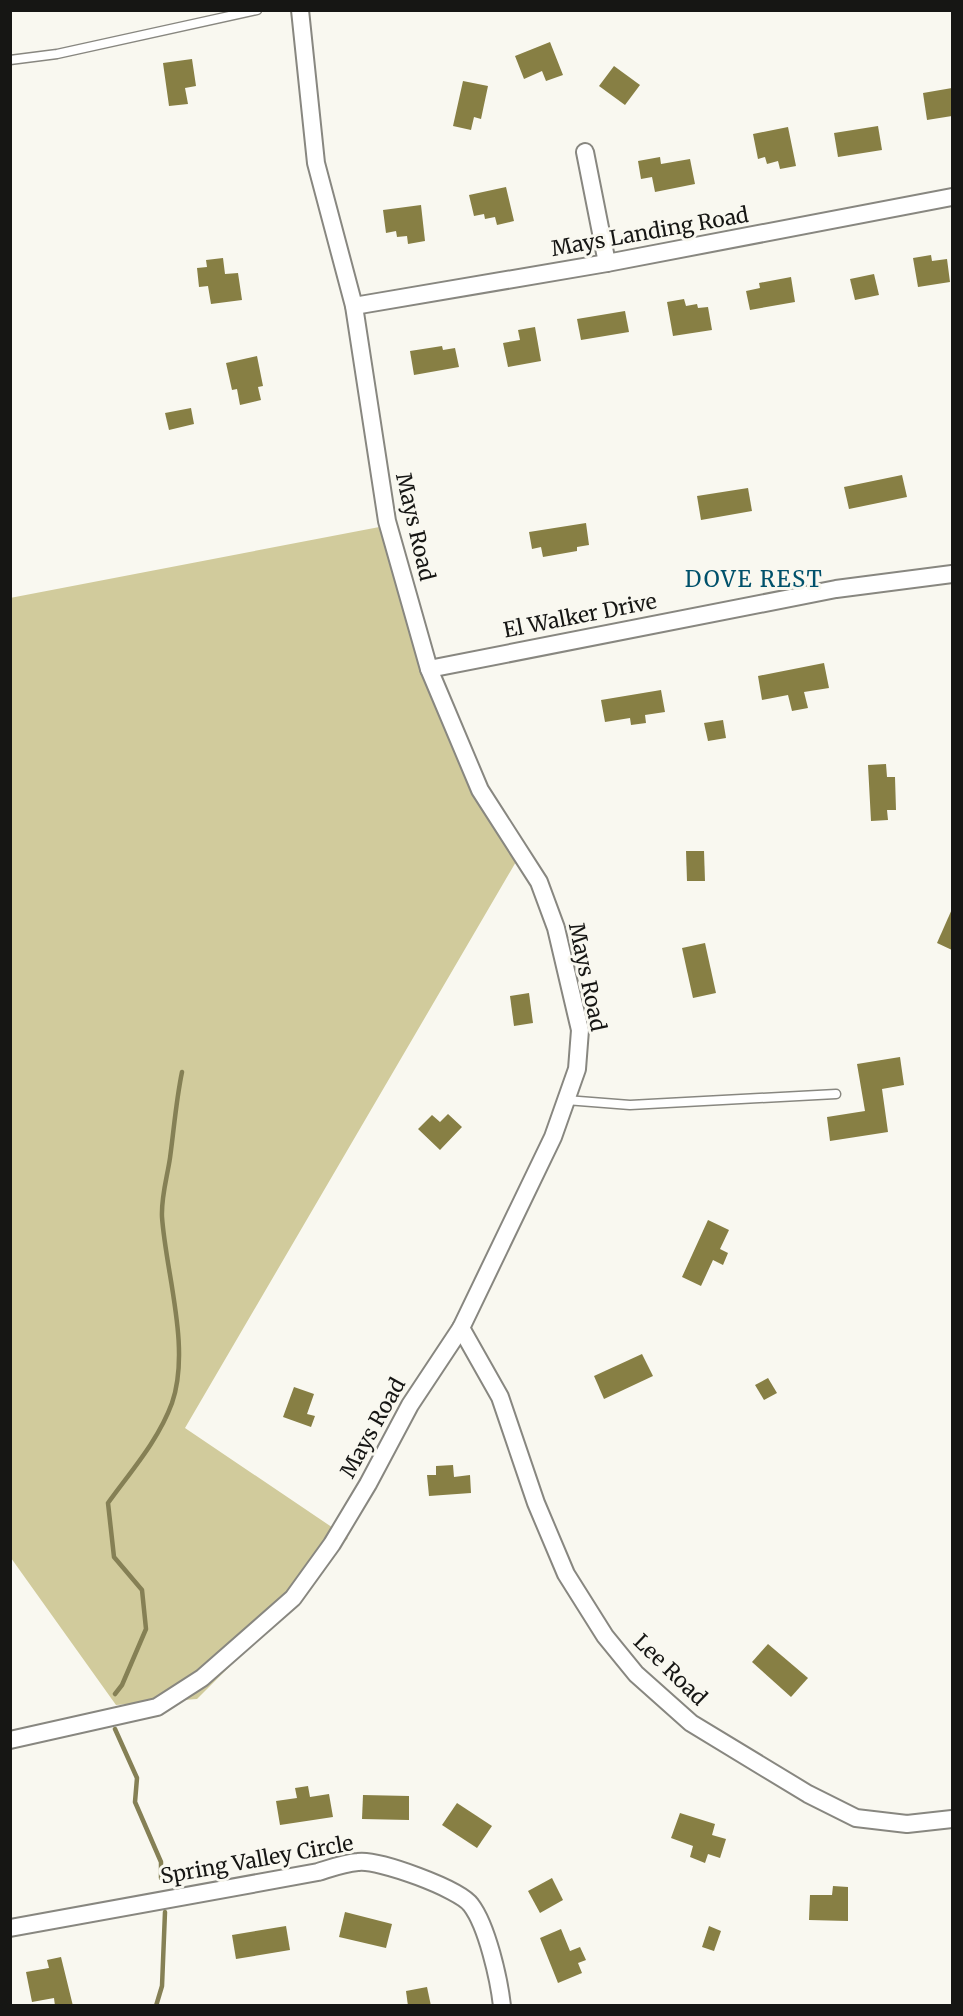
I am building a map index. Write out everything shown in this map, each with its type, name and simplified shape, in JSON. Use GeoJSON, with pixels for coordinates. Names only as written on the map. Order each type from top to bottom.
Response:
{"type":"FeatureCollection","features":[{"type":"Feature","properties":{"kind":"street","name":"Mays Road"},"geometry":{"type":"LineString","coordinates":[[10,1740],[157,1707],[202,1678],[247,1642],[293,1598],[332,1544],[369,1484],[410,1405],[462,1328],[553,1137],[577,1070],[580,1030],[555,928],[539,882],[480,790],[429,669],[387,521],[354,306],[316,163],[300,10]]}},
{"type":"Feature","properties":{"kind":"street"},"geometry":{"type":"LineString","coordinates":[[585,152],[607,263]]}},
{"type":"Feature","properties":{"kind":"street","name":"Mays Landing Road"},"geometry":{"type":"LineString","coordinates":[[354,306],[607,263],[952,197]]}},
{"type":"Feature","properties":{"kind":"street","name":"El Walker Drive"},"geometry":{"type":"LineString","coordinates":[[429,669],[836,589],[952,574]]}},
{"type":"Feature","properties":{"kind":"street","name":"Lee Road"},"geometry":{"type":"LineString","coordinates":[[462,1328],[500,1397],[536,1503],[566,1574],[605,1636],[636,1674],[692,1723],[808,1794],[856,1818],[907,1824],[952,1819]]}},
{"type":"Feature","properties":{"kind":"street","name":"Spring Valley Circle"},"geometry":{"type":"LineString","coordinates":[[10,1928],[318,1872],[359,1861],[420,1876],[471,1904],[489,1944],[502,2006]]}},
{"type":"Feature","properties":{"kind":"lane"},"geometry":{"type":"LineString","coordinates":[[10,60],[57,54],[139,34],[257,10]]}},
{"type":"Feature","properties":{"kind":"lane"},"geometry":{"type":"LineString","coordinates":[[566,1100],[630,1105],[836,1094]]}},
{"type":"Feature","properties":{"kind":"shaded area"},"geometry":{"type":"Polygon","coordinates":[[[395,524],[458,745],[520,855],[185,1428],[348,1538],[273,1623],[197,1699],[116,1705],[11,1558],[10,598],[395,524]]]}},
{"type":"Feature","properties":{"kind":"building"},"geometry":{"type":"Polygon","coordinates":[[[550,42],[563,75],[546,81],[542,71],[524,79],[515,56],[550,42]]]}},
{"type":"Feature","properties":{"kind":"building"},"geometry":{"type":"Polygon","coordinates":[[[192,59],[196,86],[185,88],[188,104],[169,106],[163,63],[192,59]]]}},
{"type":"Feature","properties":{"kind":"building"},"geometry":{"type":"Polygon","coordinates":[[[614,66],[640,85],[625,105],[599,86],[614,66]]]}},
{"type":"Feature","properties":{"kind":"building"},"geometry":{"type":"Polygon","coordinates":[[[463,81],[488,86],[481,119],[474,117],[471,130],[453,126],[463,81]]]}},
{"type":"Feature","properties":{"kind":"building"},"geometry":{"type":"Polygon","coordinates":[[[952,88],[952,116],[927,120],[923,93],[952,88]]]}},
{"type":"Feature","properties":{"kind":"building"},"geometry":{"type":"Polygon","coordinates":[[[878,126],[882,150],[838,157],[834,133],[878,126]]]}},
{"type":"Feature","properties":{"kind":"building"},"geometry":{"type":"Polygon","coordinates":[[[788,127],[796,166],[780,169],[778,161],[767,164],[765,157],[758,159],[753,134],[788,127]]]}},
{"type":"Feature","properties":{"kind":"building"},"geometry":{"type":"Polygon","coordinates":[[[660,157],[661,164],[690,159],[695,184],[655,192],[652,177],[641,179],[638,161],[660,157]]]}},
{"type":"Feature","properties":{"kind":"building"},"geometry":{"type":"Polygon","coordinates":[[[506,187],[514,221],[497,225],[495,217],[485,219],[484,214],[474,216],[469,195],[506,187]]]}},
{"type":"Feature","properties":{"kind":"building"},"geometry":{"type":"Polygon","coordinates":[[[421,205],[425,241],[408,244],[407,236],[397,237],[396,231],[386,233],[383,210],[421,205]]]}},
{"type":"Feature","properties":{"kind":"building"},"geometry":{"type":"Polygon","coordinates":[[[931,255],[932,261],[947,259],[950,282],[918,287],[913,258],[931,255]]]}},
{"type":"Feature","properties":{"kind":"building"},"geometry":{"type":"Polygon","coordinates":[[[223,258],[225,274],[238,273],[242,300],[211,304],[208,286],[199,287],[197,268],[207,267],[206,260],[223,258]]]}},
{"type":"Feature","properties":{"kind":"building"},"geometry":{"type":"Polygon","coordinates":[[[874,274],[879,295],[855,300],[850,279],[874,274]]]}},
{"type":"Feature","properties":{"kind":"building"},"geometry":{"type":"Polygon","coordinates":[[[791,277],[795,302],[750,310],[746,291],[760,288],[759,283],[791,277]]]}},
{"type":"Feature","properties":{"kind":"building"},"geometry":{"type":"Polygon","coordinates":[[[684,299],[686,306],[697,304],[698,308],[708,307],[712,330],[673,336],[667,302],[684,299]]]}},
{"type":"Feature","properties":{"kind":"building"},"geometry":{"type":"Polygon","coordinates":[[[625,311],[629,332],[581,340],[577,319],[625,311]]]}},
{"type":"Feature","properties":{"kind":"building"},"geometry":{"type":"Polygon","coordinates":[[[535,327],[541,361],[508,367],[503,343],[520,340],[518,330],[535,327]]]}},
{"type":"Feature","properties":{"kind":"building"},"geometry":{"type":"Polygon","coordinates":[[[442,346],[443,350],[455,348],[459,367],[414,375],[410,351],[442,346]]]}},
{"type":"Feature","properties":{"kind":"building"},"geometry":{"type":"Polygon","coordinates":[[[257,356],[263,386],[258,387],[261,400],[240,405],[237,389],[232,390],[226,363],[257,356]]]}},
{"type":"Feature","properties":{"kind":"building"},"geometry":{"type":"Polygon","coordinates":[[[191,408],[194,424],[169,430],[165,413],[191,408]]]}},
{"type":"Feature","properties":{"kind":"building"},"geometry":{"type":"Polygon","coordinates":[[[902,475],[907,497],[849,509],[844,487],[902,475]]]}},
{"type":"Feature","properties":{"kind":"building"},"geometry":{"type":"Polygon","coordinates":[[[748,488],[752,511],[701,520],[697,496],[748,488]]]}},
{"type":"Feature","properties":{"kind":"building"},"geometry":{"type":"Polygon","coordinates":[[[586,523],[589,545],[577,547],[577,551],[543,557],[541,547],[532,549],[529,532],[586,523]]]}},
{"type":"Feature","properties":{"kind":"building"},"geometry":{"type":"Polygon","coordinates":[[[824,663],[829,688],[804,692],[808,708],[792,711],[788,695],[762,700],[758,676],[824,663]]]}},
{"type":"Feature","properties":{"kind":"building"},"geometry":{"type":"Polygon","coordinates":[[[661,690],[665,712],[645,715],[646,723],[631,725],[630,718],[605,722],[601,700],[661,690]]]}},
{"type":"Feature","properties":{"kind":"building"},"geometry":{"type":"Polygon","coordinates":[[[723,720],[726,738],[708,741],[704,723],[723,720]]]}},
{"type":"Feature","properties":{"kind":"building"},"geometry":{"type":"Polygon","coordinates":[[[886,764],[887,777],[895,777],[896,810],[887,810],[888,820],[871,821],[868,765],[886,764]]]}},
{"type":"Feature","properties":{"kind":"building"},"geometry":{"type":"Polygon","coordinates":[[[686,851],[704,851],[705,881],[687,881],[686,851]]]}},
{"type":"Feature","properties":{"kind":"building"},"geometry":{"type":"Polygon","coordinates":[[[952,909],[952,950],[937,943],[952,909]]]}},
{"type":"Feature","properties":{"kind":"building"},"geometry":{"type":"Polygon","coordinates":[[[705,943],[716,993],[693,998],[682,948],[705,943]]]}},
{"type":"Feature","properties":{"kind":"building"},"geometry":{"type":"Polygon","coordinates":[[[529,993],[533,1023],[514,1026],[510,996],[529,993]]]}},
{"type":"Feature","properties":{"kind":"building"},"geometry":{"type":"Polygon","coordinates":[[[900,1057],[904,1085],[882,1089],[888,1132],[830,1141],[827,1117],[865,1111],[857,1064],[900,1057]]]}},
{"type":"Feature","properties":{"kind":"building"},"geometry":{"type":"Polygon","coordinates":[[[448,1114],[462,1127],[440,1150],[418,1129],[432,1115],[440,1122],[448,1114]]]}},
{"type":"Feature","properties":{"kind":"building"},"geometry":{"type":"Polygon","coordinates":[[[708,1220],[729,1230],[720,1249],[728,1253],[723,1265],[713,1260],[701,1286],[682,1277],[708,1220]]]}},
{"type":"Feature","properties":{"kind":"building"},"geometry":{"type":"Polygon","coordinates":[[[642,1354],[653,1376],[604,1399],[594,1376],[642,1354]]]}},
{"type":"Feature","properties":{"kind":"building"},"geometry":{"type":"Polygon","coordinates":[[[768,1378],[777,1393],[764,1400],[755,1385],[768,1378]]]}},
{"type":"Feature","properties":{"kind":"building"},"geometry":{"type":"Polygon","coordinates":[[[294,1387],[314,1394],[307,1414],[315,1416],[311,1427],[283,1417],[294,1387]]]}},
{"type":"Feature","properties":{"kind":"building"},"geometry":{"type":"Polygon","coordinates":[[[453,1465],[454,1477],[470,1475],[471,1493],[429,1496],[427,1475],[436,1475],[436,1466],[453,1465]]]}},
{"type":"Feature","properties":{"kind":"building"},"geometry":{"type":"Polygon","coordinates":[[[768,1644],[808,1678],[791,1697],[752,1662],[768,1644]]]}},
{"type":"Feature","properties":{"kind":"building"},"geometry":{"type":"Polygon","coordinates":[[[308,1786],[310,1797],[329,1794],[333,1817],[280,1825],[276,1801],[297,1798],[295,1788],[308,1786]]]}},
{"type":"Feature","properties":{"kind":"building"},"geometry":{"type":"Polygon","coordinates":[[[363,1795],[409,1796],[409,1820],[362,1819],[363,1795]]]}},
{"type":"Feature","properties":{"kind":"building"},"geometry":{"type":"Polygon","coordinates":[[[457,1803],[492,1826],[477,1848],[442,1825],[457,1803]]]}},
{"type":"Feature","properties":{"kind":"building"},"geometry":{"type":"Polygon","coordinates":[[[680,1813],[715,1824],[712,1835],[726,1839],[720,1858],[708,1854],[705,1863],[690,1857],[693,1846],[671,1838],[680,1813]]]}},
{"type":"Feature","properties":{"kind":"building"},"geometry":{"type":"Polygon","coordinates":[[[552,1878],[563,1900],[540,1913],[528,1891],[552,1878]]]}},
{"type":"Feature","properties":{"kind":"building"},"geometry":{"type":"Polygon","coordinates":[[[833,1886],[848,1887],[848,1921],[809,1920],[810,1895],[832,1895],[833,1886]]]}},
{"type":"Feature","properties":{"kind":"building"},"geometry":{"type":"Polygon","coordinates":[[[345,1912],[392,1924],[386,1948],[339,1937],[345,1912]]]}},
{"type":"Feature","properties":{"kind":"building"},"geometry":{"type":"Polygon","coordinates":[[[286,1926],[290,1950],[236,1959],[232,1935],[286,1926]]]}},
{"type":"Feature","properties":{"kind":"building"},"geometry":{"type":"Polygon","coordinates":[[[709,1926],[721,1931],[714,1951],[702,1947],[709,1926]]]}},
{"type":"Feature","properties":{"kind":"building"},"geometry":{"type":"Polygon","coordinates":[[[561,1929],[570,1951],[580,1947],[586,1960],[578,1963],[582,1973],[558,1983],[540,1938],[561,1929]]]}},
{"type":"Feature","properties":{"kind":"building"},"geometry":{"type":"Polygon","coordinates":[[[61,1957],[73,2006],[55,2006],[54,1998],[32,2002],[26,1972],[49,1968],[47,1960],[61,1957]]]}},
{"type":"Feature","properties":{"kind":"building"},"geometry":{"type":"Polygon","coordinates":[[[427,1987],[431,2006],[408,2006],[406,1991],[427,1987]]]}},
{"type":"Feature","properties":{"kind":"waterway"},"geometry":{"type":"LineString","coordinates":[[115,1694],[122,1685],[146,1629],[142,1590],[114,1557],[108,1503],[159,1430],[172,1403],[177,1382],[179,1359],[176,1311],[164,1239],[162,1210],[182,1072]]}},
{"type":"Feature","properties":{"kind":"waterway"},"geometry":{"type":"LineString","coordinates":[[115,1729],[137,1778],[135,1802],[161,1862],[161,1878]]}},
{"type":"Feature","properties":{"kind":"waterway"},"geometry":{"type":"LineString","coordinates":[[156,2006],[162,1986],[165,1912]]}},
{"type":"Feature","properties":{"kind":"district","name":"DOVE REST"},"geometry":{"type":"Point","coordinates":[754,579]}}]}
